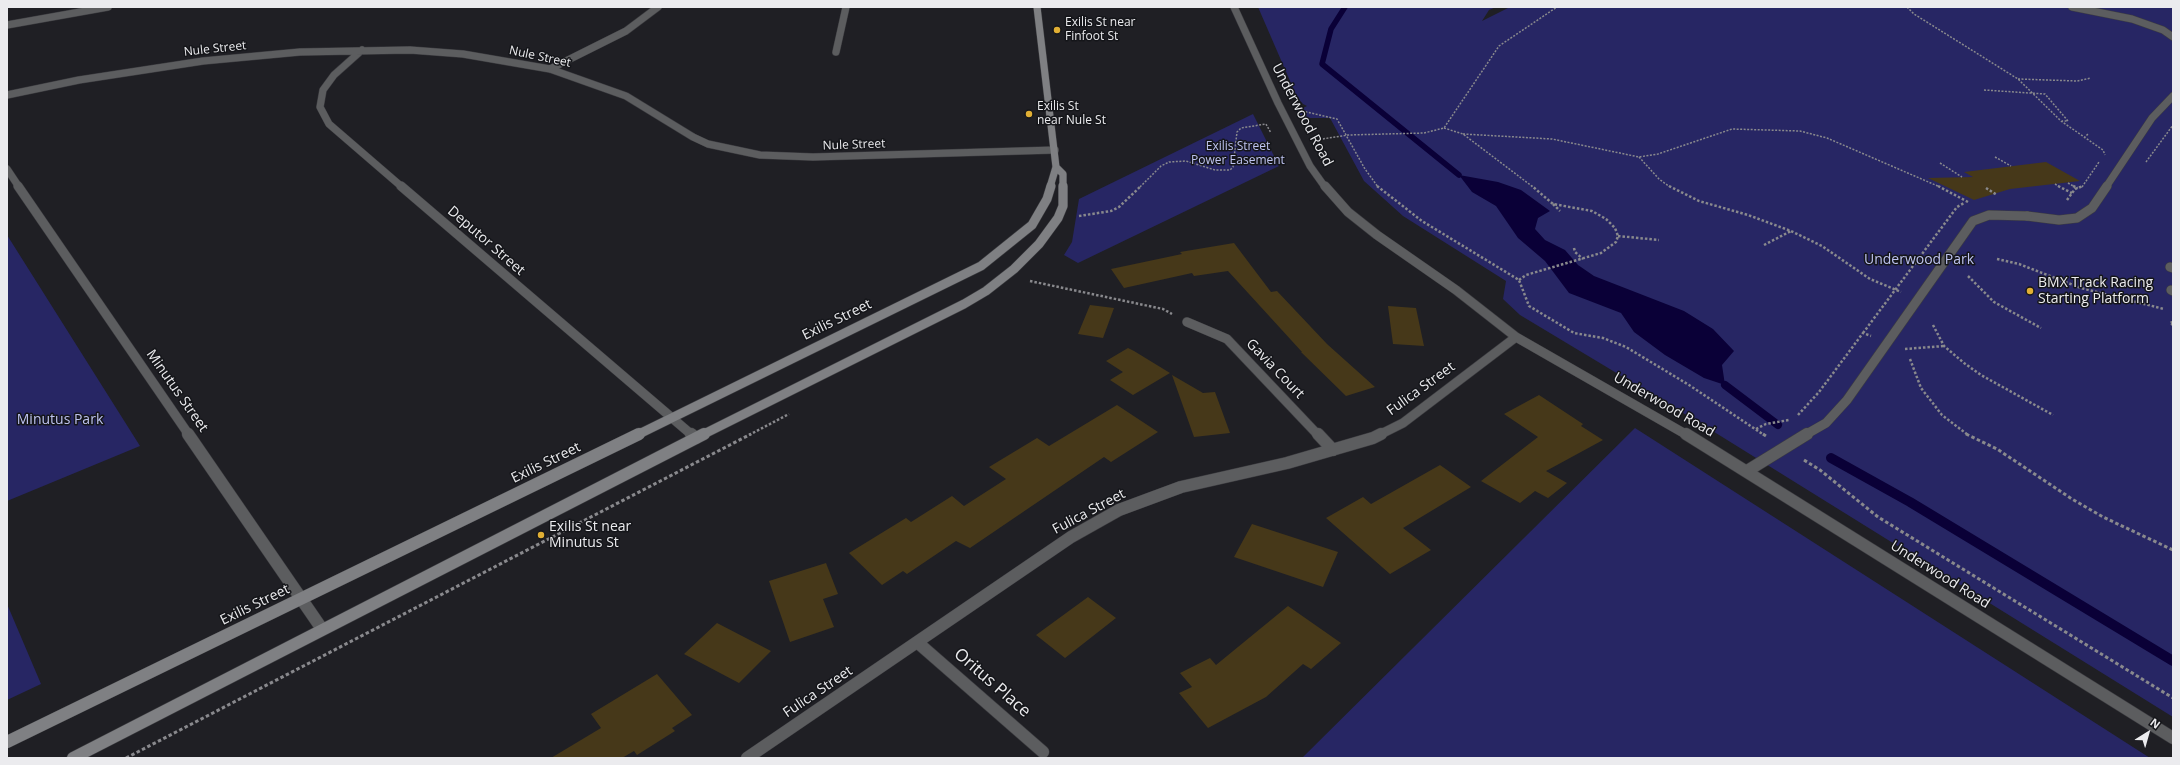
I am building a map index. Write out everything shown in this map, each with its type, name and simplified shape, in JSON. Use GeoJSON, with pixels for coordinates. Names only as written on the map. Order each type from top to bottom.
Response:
{"type":"FeatureCollection","features":[{"type":"Feature","properties":{"kind":"street"},"geometry":{"type":"LineString","coordinates":[[7,25],[108,7]]}},
{"type":"Feature","properties":{"kind":"street"},"geometry":{"type":"LineString","coordinates":[[550,69],[626,31],[658,7]]}},
{"type":"Feature","properties":{"kind":"street"},"geometry":{"type":"LineString","coordinates":[[836,52],[846,7]]}},
{"type":"Feature","properties":{"kind":"street","name":"Exilis Street"},"geometry":{"type":"LineString","coordinates":[[7,742],[303,599],[981,266],[1032,225],[1047,199],[1056,167],[1036,7]]}},
{"type":"Feature","properties":{"kind":"street","name":"Underwood Road"},"geometry":{"type":"LineString","coordinates":[[1234,7],[1278,103],[1310,166],[1330,193],[1348,212],[1377,235],[1456,290],[1516,337],[1653,414],[1747,471],[2173,738]]}},
{"type":"Feature","properties":{"kind":"street"},"geometry":{"type":"LineString","coordinates":[[2072,7],[2132,19],[2163,30],[2173,37]]}},
{"type":"Feature","properties":{"kind":"street","name":"Deputor Street"},"geometry":{"type":"LineString","coordinates":[[362,50],[334,75],[323,90],[320,108],[329,124],[696,438]]}},
{"type":"Feature","properties":{"kind":"street","name":"Nule Street"},"geometry":{"type":"LineString","coordinates":[[7,95],[126,71],[203,61],[300,52],[410,50],[463,54],[550,69],[590,81],[626,96],[694,138],[708,144],[740,152],[813,158],[1055,150]]}},
{"type":"Feature","properties":{"kind":"street"},"geometry":{"type":"LineString","coordinates":[[1747,471],[1783,447],[1826,423],[1847,400],[1973,221],[1989,215],[2027,216],[2059,220],[2077,218],[2086,213],[2092,208],[2152,118],[2173,96]]}},
{"type":"Feature","properties":{"kind":"street","name":"Exilis Street"},"geometry":{"type":"LineString","coordinates":[[73,758],[696,438],[964,304],[986,291],[1014,269],[1039,244],[1058,218],[1063,206],[1063,174],[1056,167]]}},
{"type":"Feature","properties":{"kind":"street","name":"Minutus Street"},"geometry":{"type":"LineString","coordinates":[[7,169],[303,599],[322,629]]}},
{"type":"Feature","properties":{"kind":"street","name":"Gavia Court"},"geometry":{"type":"LineString","coordinates":[[1187,322],[1226,339],[1333,450]]}},
{"type":"Feature","properties":{"kind":"street","name":"Fulica Street"},"geometry":{"type":"LineString","coordinates":[[747,758],[1071,537],[1119,510],[1181,487],[1287,463],[1373,438],[1403,423],[1516,337]]}},
{"type":"Feature","properties":{"kind":"street","name":"Oritus Place"},"geometry":{"type":"LineString","coordinates":[[917,642],[1043,752]]}},
{"type":"Feature","properties":{"kind":"path"},"geometry":{"type":"LineString","coordinates":[[1444,128],[1499,46],[1557,7]]}},
{"type":"Feature","properties":{"kind":"path"},"geometry":{"type":"LineString","coordinates":[[1907,7],[1914,14],[2018,79],[2062,121],[2084,138],[2104,150],[2105,155],[2065,203]]}},
{"type":"Feature","properties":{"kind":"path"},"geometry":{"type":"LineString","coordinates":[[2018,79],[2065,82],[2091,78]]}},
{"type":"Feature","properties":{"kind":"path"},"geometry":{"type":"LineString","coordinates":[[1984,90],[2045,94],[2068,121],[2062,121]]}},
{"type":"Feature","properties":{"kind":"path"},"geometry":{"type":"LineString","coordinates":[[1299,110],[1337,119],[1348,135],[1373,180],[1394,201],[1422,221],[1519,280],[1529,306],[1574,333],[1603,338],[1626,347],[1689,385],[1820,470],[1878,517],[2173,698]]}},
{"type":"Feature","properties":{"kind":"path"},"geometry":{"type":"LineString","coordinates":[[1315,141],[1348,135],[1424,133],[1444,128],[1462,134],[1544,138],[1639,156],[1670,150],[1732,129],[1800,131],[1827,138],[1900,171],[1928,180],[1969,202],[1957,207],[1863,333]]}},
{"type":"Feature","properties":{"kind":"path"},"geometry":{"type":"LineString","coordinates":[[2084,138],[2089,133]]}},
{"type":"Feature","properties":{"kind":"path"},"geometry":{"type":"LineString","coordinates":[[1462,134],[1524,179],[1560,211]]}},
{"type":"Feature","properties":{"kind":"path"},"geometry":{"type":"LineString","coordinates":[[1639,156],[1659,179],[1690,198],[1791,231],[1822,246],[1870,279],[1917,299]]}},
{"type":"Feature","properties":{"kind":"path"},"geometry":{"type":"LineString","coordinates":[[1995,157],[2011,166]]}},
{"type":"Feature","properties":{"kind":"path"},"geometry":{"type":"LineString","coordinates":[[1940,163],[1962,177]]}},
{"type":"Feature","properties":{"kind":"path"},"geometry":{"type":"LineString","coordinates":[[2068,183],[2078,188]]}},
{"type":"Feature","properties":{"kind":"path"},"geometry":{"type":"LineString","coordinates":[[2055,184],[2072,194]]}},
{"type":"Feature","properties":{"kind":"path"},"geometry":{"type":"LineString","coordinates":[[1519,280],[1526,275],[1579,261],[1610,248],[1616,242],[1618,236],[1616,228],[1606,219],[1592,211],[1553,204]]}},
{"type":"Feature","properties":{"kind":"path"},"geometry":{"type":"LineString","coordinates":[[1764,245],[1791,231]]}},
{"type":"Feature","properties":{"kind":"path"},"geometry":{"type":"LineString","coordinates":[[1618,236],[1659,240]]}},
{"type":"Feature","properties":{"kind":"path"},"geometry":{"type":"LineString","coordinates":[[1574,248],[1575,252],[1583,259]]}},
{"type":"Feature","properties":{"kind":"path"},"geometry":{"type":"LineString","coordinates":[[1997,259],[2019,264],[2081,288],[2166,310]]}},
{"type":"Feature","properties":{"kind":"path"},"geometry":{"type":"LineString","coordinates":[[1968,276],[1994,302],[2041,328]]}},
{"type":"Feature","properties":{"kind":"path"},"geometry":{"type":"LineString","coordinates":[[1030,281],[1163,309],[1187,322]]}},
{"type":"Feature","properties":{"kind":"path"},"geometry":{"type":"LineString","coordinates":[[1933,325],[1944,346],[1964,363],[1981,375],[2054,415]]}},
{"type":"Feature","properties":{"kind":"path"},"geometry":{"type":"LineString","coordinates":[[1910,359],[1921,388],[1942,415],[1966,434],[1997,449],[2078,502],[2173,550]]}},
{"type":"Feature","properties":{"kind":"path"},"geometry":{"type":"LineString","coordinates":[[1756,429],[1766,424],[1781,420]]}},
{"type":"Feature","properties":{"kind":"green space","name":"Underwood Park"},"geometry":{"type":"Polygon","coordinates":[[[1258,7],[1496,7],[1489,10],[1482,21],[1510,7],[2173,7],[2173,717],[1703,425],[1520,315],[1503,299],[1506,281],[1403,216],[1364,181],[1330,118],[1306,118],[1299,115],[1297,111],[1307,106],[1297,97],[1258,7]]]}},
{"type":"Feature","properties":{"kind":"green space","name":"Exilis Street Power Easement"},"geometry":{"type":"Polygon","coordinates":[[[1253,114],[1279,166],[1078,263],[1064,255],[1072,242],[1079,199],[1253,114]]]}},
{"type":"Feature","properties":{"kind":"green space","name":"Minutus Park"},"geometry":{"type":"Polygon","coordinates":[[[7,235],[140,446],[7,501],[7,235]]]}},
{"type":"Feature","properties":{"kind":"green space"},"geometry":{"type":"Polygon","coordinates":[[[1635,428],[2150,758],[1302,758],[1635,428]]]}},
{"type":"Feature","properties":{"kind":"green space"},"geometry":{"type":"Polygon","coordinates":[[[7,604],[41,684],[7,700],[7,604]]]}},
{"type":"Feature","properties":{"kind":"shaded area"},"geometry":{"type":"Polygon","coordinates":[[[1459,175],[1498,182],[1521,190],[1550,211],[1538,218],[1535,229],[1545,240],[1565,250],[1578,265],[1594,276],[1684,311],[1713,329],[1734,351],[1722,365],[1725,385],[1704,378],[1665,355],[1634,332],[1621,313],[1569,293],[1545,261],[1518,238],[1496,206],[1472,192],[1459,175]]]}},
{"type":"Feature","properties":{"kind":"building"},"geometry":{"type":"Polygon","coordinates":[[[2046,162],[2080,181],[2010,189],[1974,200],[1928,178],[1973,177],[1964,172],[2046,162]]]}},
{"type":"Feature","properties":{"kind":"building"},"geometry":{"type":"Polygon","coordinates":[[[1234,243],[1271,292],[1277,291],[1327,344],[1375,387],[1346,396],[1301,352],[1228,271],[1194,276],[1192,273],[1124,288],[1111,269],[1182,254],[1180,252],[1234,243]]]}},
{"type":"Feature","properties":{"kind":"building"},"geometry":{"type":"Polygon","coordinates":[[[1090,305],[1114,308],[1103,338],[1078,334],[1090,305]]]}},
{"type":"Feature","properties":{"kind":"building"},"geometry":{"type":"Polygon","coordinates":[[[1388,306],[1416,308],[1424,346],[1393,344],[1388,306]]]}},
{"type":"Feature","properties":{"kind":"building"},"geometry":{"type":"Polygon","coordinates":[[[1128,348],[1170,373],[1133,395],[1110,380],[1123,372],[1106,361],[1128,348]]]}},
{"type":"Feature","properties":{"kind":"building"},"geometry":{"type":"Polygon","coordinates":[[[1172,375],[1203,393],[1215,392],[1230,433],[1194,437],[1172,375]]]}},
{"type":"Feature","properties":{"kind":"building"},"geometry":{"type":"Polygon","coordinates":[[[1539,395],[1583,424],[1581,426],[1603,440],[1546,471],[1567,483],[1548,498],[1535,491],[1520,503],[1481,481],[1538,437],[1504,414],[1539,395]]]}},
{"type":"Feature","properties":{"kind":"building"},"geometry":{"type":"Polygon","coordinates":[[[1117,405],[1158,432],[1111,462],[1104,457],[970,548],[956,541],[907,574],[903,571],[882,585],[849,553],[906,518],[911,522],[952,496],[964,506],[1006,479],[989,467],[1037,438],[1049,446],[1117,405]]]}},
{"type":"Feature","properties":{"kind":"building"},"geometry":{"type":"Polygon","coordinates":[[[1440,465],[1471,487],[1403,528],[1431,550],[1390,574],[1326,518],[1363,497],[1371,504],[1440,465]]]}},
{"type":"Feature","properties":{"kind":"building"},"geometry":{"type":"Polygon","coordinates":[[[1252,524],[1338,552],[1323,587],[1234,557],[1252,524]]]}},
{"type":"Feature","properties":{"kind":"building"},"geometry":{"type":"Polygon","coordinates":[[[826,563],[838,594],[823,599],[834,627],[790,642],[769,581],[826,563]]]}},
{"type":"Feature","properties":{"kind":"building"},"geometry":{"type":"Polygon","coordinates":[[[1088,597],[1116,618],[1065,658],[1036,635],[1088,597]]]}},
{"type":"Feature","properties":{"kind":"building"},"geometry":{"type":"Polygon","coordinates":[[[1288,606],[1341,643],[1311,669],[1303,664],[1266,697],[1208,728],[1179,693],[1192,687],[1180,673],[1210,658],[1216,665],[1288,606]]]}},
{"type":"Feature","properties":{"kind":"building"},"geometry":{"type":"Polygon","coordinates":[[[717,623],[771,651],[739,683],[684,654],[717,623]]]}},
{"type":"Feature","properties":{"kind":"building"},"geometry":{"type":"Polygon","coordinates":[[[657,674],[692,715],[672,728],[675,731],[637,755],[634,751],[622,758],[551,758],[601,728],[591,714],[657,674]]]}},
{"type":"Feature","properties":{"kind":"waterway"},"geometry":{"type":"LineString","coordinates":[[1345,7],[1331,29],[1322,64],[1459,175]]}},
{"type":"Feature","properties":{"kind":"waterway"},"geometry":{"type":"LineString","coordinates":[[1725,385],[1778,425]]}},
{"type":"Feature","properties":{"kind":"waterway"},"geometry":{"type":"LineString","coordinates":[[1831,458],[1910,502],[2173,661]]}},
{"type":"Feature","properties":{"kind":"place","name":"Exilis St near Finfoot St"},"geometry":{"type":"Point","coordinates":[1057,30]}},
{"type":"Feature","properties":{"kind":"place","name":"Exilis St near Nule St"},"geometry":{"type":"Point","coordinates":[1029,114]}},
{"type":"Feature","properties":{"kind":"place","name":"BMX Track Racing Starting Platform"},"geometry":{"type":"Point","coordinates":[2030,291]}},
{"type":"Feature","properties":{"kind":"place","name":"Exilis St near Minutus St"},"geometry":{"type":"Point","coordinates":[541,535]}}]}
